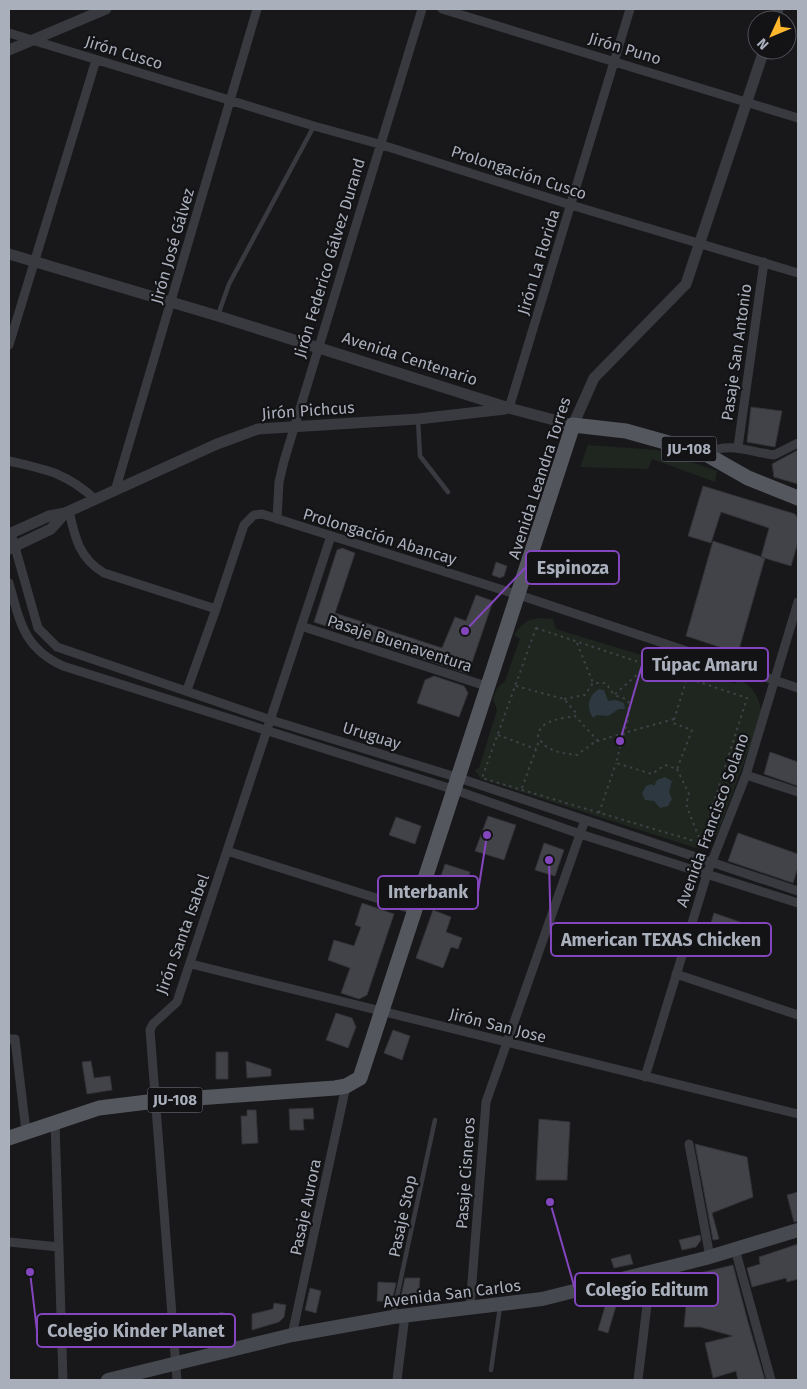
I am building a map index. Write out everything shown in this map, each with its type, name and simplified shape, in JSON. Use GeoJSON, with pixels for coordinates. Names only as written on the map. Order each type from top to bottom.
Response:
{"type":"FeatureCollection","features":[{"type":"Feature","properties":{"kind":"main road","name":"Avenida Centenario"},"geometry":{"type":"LineString","coordinates":[[573,425],[626,431],[704,453],[748,478],[798,498]]}},
{"type":"Feature","properties":{"kind":"main road","name":"Avenida Leandra Torres"},"geometry":{"type":"LineString","coordinates":[[346,1086],[360,1078],[573,425]]}},
{"type":"Feature","properties":{"kind":"main road","name":"JU-108"},"geometry":{"type":"LineString","coordinates":[[9,1138],[99,1108],[156,1101],[346,1086]]}},
{"type":"Feature","properties":{"kind":"main road","name":"Avenida San Carlos"},"geometry":{"type":"LineString","coordinates":[[108,1380],[292,1335],[399,1316],[542,1299],[710,1257],[798,1230]]}},
{"type":"Feature","properties":{"kind":"street"},"geometry":{"type":"LineString","coordinates":[[9,50],[106,9]]}},
{"type":"Feature","properties":{"kind":"street","name":"Jirón José Gálvez"},"geometry":{"type":"LineString","coordinates":[[115,491],[257,9]]}},
{"type":"Feature","properties":{"kind":"street","name":"Jirón Federico Gálvez Durand"},"geometry":{"type":"LineString","coordinates":[[276,519],[281,471],[317,347],[422,9]]}},
{"type":"Feature","properties":{"kind":"street","name":"Jirón Puno"},"geometry":{"type":"LineString","coordinates":[[442,9],[614,60],[798,118]]}},
{"type":"Feature","properties":{"kind":"street","name":"Jirón La Florida"},"geometry":{"type":"LineString","coordinates":[[509,408],[630,9]]}},
{"type":"Feature","properties":{"kind":"street","name":"Jirón Cusco"},"geometry":{"type":"LineString","coordinates":[[9,33],[230,101]]}},
{"type":"Feature","properties":{"kind":"street"},"geometry":{"type":"LineString","coordinates":[[9,345],[96,60]]}},
{"type":"Feature","properties":{"kind":"street","name":"Avenida Leandra Torres"},"geometry":{"type":"LineString","coordinates":[[573,425],[594,378],[686,284],[761,60]]}},
{"type":"Feature","properties":{"kind":"street","name":"Prolongación Cusco"},"geometry":{"type":"LineString","coordinates":[[230,101],[379,144],[571,205],[798,273]]}},
{"type":"Feature","properties":{"kind":"street","name":"Avenida Centenario"},"geometry":{"type":"LineString","coordinates":[[9,254],[218,316],[509,408],[573,425]]}},
{"type":"Feature","properties":{"kind":"street","name":"Pasaje San Antonio"},"geometry":{"type":"LineString","coordinates":[[738,447],[764,262]]}},
{"type":"Feature","properties":{"kind":"street","name":"Jirón Pichcus"},"geometry":{"type":"LineString","coordinates":[[67,512],[217,444],[258,429],[418,419],[509,408]]}},
{"type":"Feature","properties":{"kind":"street"},"geometry":{"type":"LineString","coordinates":[[704,453],[720,447],[738,447],[774,456],[798,442]]}},
{"type":"Feature","properties":{"kind":"street"},"geometry":{"type":"LineString","coordinates":[[9,460],[54,472],[76,482],[95,499]]}},
{"type":"Feature","properties":{"kind":"street"},"geometry":{"type":"LineString","coordinates":[[10,534],[49,516],[67,512]]}},
{"type":"Feature","properties":{"kind":"street"},"geometry":{"type":"LineString","coordinates":[[12,548],[51,530],[67,512]]}},
{"type":"Feature","properties":{"kind":"street"},"geometry":{"type":"LineString","coordinates":[[67,512],[76,544],[92,565],[104,573],[216,609],[187,690]]}},
{"type":"Feature","properties":{"kind":"street","name":"Prolongación Abancay"},"geometry":{"type":"LineString","coordinates":[[216,609],[244,525],[254,515],[262,514],[519,595],[798,688]]}},
{"type":"Feature","properties":{"kind":"street","name":"Uruguay"},"geometry":{"type":"LineString","coordinates":[[10,534],[12,548],[38,628],[57,647],[457,784],[580,834],[798,904]]}},
{"type":"Feature","properties":{"kind":"street","name":"Jirón Santa Isabel"},"geometry":{"type":"LineString","coordinates":[[177,1380],[150,1030],[153,1024],[176,1002],[191,964],[331,536]]}},
{"type":"Feature","properties":{"kind":"street","name":"Uruguay"},"geometry":{"type":"LineString","coordinates":[[9,583],[28,640],[37,651],[50,660],[266,732],[585,820],[711,860],[798,891]]}},
{"type":"Feature","properties":{"kind":"street","name":"Avenida Francisco Solano"},"geometry":{"type":"LineString","coordinates":[[645,1077],[711,860],[746,775],[798,602]]}},
{"type":"Feature","properties":{"kind":"street","name":"Pasaje Buenaventura"},"geometry":{"type":"LineString","coordinates":[[301,626],[488,687]]}},
{"type":"Feature","properties":{"kind":"street"},"geometry":{"type":"LineString","coordinates":[[746,775],[798,792]]}},
{"type":"Feature","properties":{"kind":"street","name":"Pasaje Cisneros"},"geometry":{"type":"LineString","coordinates":[[470,1308],[486,1102],[585,820]]}},
{"type":"Feature","properties":{"kind":"street"},"geometry":{"type":"LineString","coordinates":[[227,851],[414,910]]}},
{"type":"Feature","properties":{"kind":"street","name":"Jirón San Jose"},"geometry":{"type":"LineString","coordinates":[[191,964],[798,1114]]}},
{"type":"Feature","properties":{"kind":"street"},"geometry":{"type":"LineString","coordinates":[[676,974],[798,1015]]}},
{"type":"Feature","properties":{"kind":"street"},"geometry":{"type":"LineString","coordinates":[[12,1039],[26,1132]]}},
{"type":"Feature","properties":{"kind":"street","name":"Pasaje Aurora"},"geometry":{"type":"LineString","coordinates":[[292,1335],[346,1086]]}},
{"type":"Feature","properties":{"kind":"street"},"geometry":{"type":"LineString","coordinates":[[55,1122],[63,1380]]}},
{"type":"Feature","properties":{"kind":"street"},"geometry":{"type":"LineString","coordinates":[[689,1144],[710,1257]]}},
{"type":"Feature","properties":{"kind":"street"},"geometry":{"type":"LineString","coordinates":[[9,1242],[59,1247]]}},
{"type":"Feature","properties":{"kind":"street"},"geometry":{"type":"LineString","coordinates":[[735,1249],[771,1380]]}},
{"type":"Feature","properties":{"kind":"street"},"geometry":{"type":"LineString","coordinates":[[638,1380],[651,1272]]}},
{"type":"Feature","properties":{"kind":"street"},"geometry":{"type":"LineString","coordinates":[[397,1380],[399,1316]]}},
{"type":"Feature","properties":{"kind":"lane"},"geometry":{"type":"LineString","coordinates":[[218,316],[229,284],[314,126]]}},
{"type":"Feature","properties":{"kind":"lane"},"geometry":{"type":"LineString","coordinates":[[418,419],[420,456],[448,492]]}},
{"type":"Feature","properties":{"kind":"lane","name":"Pasaje Stop"},"geometry":{"type":"LineString","coordinates":[[399,1316],[435,1120]]}},
{"type":"Feature","properties":{"kind":"lane"},"geometry":{"type":"LineString","coordinates":[[491,1370],[500,1305]]}},
{"type":"Feature","properties":{"kind":"path"},"geometry":{"type":"LineString","coordinates":[[536,628],[747,698],[701,843],[482,778],[536,628]]}},
{"type":"Feature","properties":{"kind":"path"},"geometry":{"type":"LineString","coordinates":[[577,642],[593,683]]}},
{"type":"Feature","properties":{"kind":"path"},"geometry":{"type":"LineString","coordinates":[[614,695],[648,665]]}},
{"type":"Feature","properties":{"kind":"path"},"geometry":{"type":"LineString","coordinates":[[677,769],[692,730],[673,723],[687,678]]}},
{"type":"Feature","properties":{"kind":"path"},"geometry":{"type":"LineString","coordinates":[[593,683],[606,683],[614,695],[626,699],[629,703],[628,719],[624,734],[599,813]]}},
{"type":"Feature","properties":{"kind":"path"},"geometry":{"type":"LineString","coordinates":[[515,686],[564,699],[585,695],[593,683]]}},
{"type":"Feature","properties":{"kind":"path"},"geometry":{"type":"LineString","coordinates":[[564,699],[577,714],[575,716],[598,741]]}},
{"type":"Feature","properties":{"kind":"path"},"geometry":{"type":"LineString","coordinates":[[522,790],[540,740],[538,731],[548,722],[575,716]]}},
{"type":"Feature","properties":{"kind":"path"},"geometry":{"type":"LineString","coordinates":[[540,740],[554,751],[577,755],[598,741],[674,719]]}},
{"type":"Feature","properties":{"kind":"path"},"geometry":{"type":"LineString","coordinates":[[498,734],[536,748]]}},
{"type":"Feature","properties":{"kind":"path"},"geometry":{"type":"LineString","coordinates":[[616,763],[652,774],[665,764],[677,769],[689,794],[686,804],[701,843]]}},
{"type":"Feature","properties":{"kind":"shaded area"},"geometry":{"type":"Polygon","coordinates":[[[588,445],[658,450],[717,471],[715,482],[652,459],[648,469],[580,467],[588,445]]]}},
{"type":"Feature","properties":{"kind":"shaded area"},"geometry":{"type":"Polygon","coordinates":[[[538,618],[553,619],[556,629],[736,684],[738,678],[755,693],[762,714],[717,835],[704,846],[696,848],[481,779],[475,770],[479,768],[497,710],[493,699],[497,688],[505,681],[520,639],[514,635],[524,624],[538,618]]]}},
{"type":"Feature","properties":{"kind":"shaded area"},"geometry":{"type":"Polygon","coordinates":[[[599,689],[604,690],[608,701],[616,700],[624,703],[625,709],[619,709],[608,716],[597,715],[593,718],[589,710],[589,702],[592,695],[599,689]]]}},
{"type":"Feature","properties":{"kind":"shaded area"},"geometry":{"type":"Polygon","coordinates":[[[665,777],[672,781],[669,792],[672,799],[668,806],[660,808],[654,801],[645,800],[642,793],[646,786],[652,784],[654,786],[657,780],[665,777]]]}},
{"type":"Feature","properties":{"kind":"building"},"geometry":{"type":"Polygon","coordinates":[[[751,407],[782,411],[775,447],[747,442],[751,407]]]}},
{"type":"Feature","properties":{"kind":"building"},"geometry":{"type":"Polygon","coordinates":[[[798,450],[798,484],[774,477],[772,464],[798,450]]]}},
{"type":"Feature","properties":{"kind":"building"},"geometry":{"type":"Polygon","coordinates":[[[703,486],[795,514],[798,519],[798,542],[791,566],[761,557],[769,528],[721,512],[711,543],[688,536],[703,486]]]}},
{"type":"Feature","properties":{"kind":"building"},"geometry":{"type":"Polygon","coordinates":[[[713,541],[765,558],[738,653],[686,636],[713,541]]]}},
{"type":"Feature","properties":{"kind":"building"},"geometry":{"type":"Polygon","coordinates":[[[342,548],[355,553],[335,613],[442,648],[455,617],[466,621],[476,595],[493,601],[468,674],[314,622],[337,550],[342,548]]]}},
{"type":"Feature","properties":{"kind":"building"},"geometry":{"type":"Polygon","coordinates":[[[496,562],[507,566],[504,576],[500,578],[492,575],[496,562]]]}},
{"type":"Feature","properties":{"kind":"building"},"geometry":{"type":"Polygon","coordinates":[[[434,676],[464,686],[468,693],[459,717],[417,703],[425,680],[434,676]]]}},
{"type":"Feature","properties":{"kind":"building"},"geometry":{"type":"Polygon","coordinates":[[[770,752],[798,762],[798,786],[764,774],[770,752]]]}},
{"type":"Feature","properties":{"kind":"building"},"geometry":{"type":"Polygon","coordinates":[[[488,816],[516,825],[504,860],[475,851],[488,816]]]}},
{"type":"Feature","properties":{"kind":"building"},"geometry":{"type":"Polygon","coordinates":[[[396,817],[421,826],[415,844],[389,835],[396,817]]]}},
{"type":"Feature","properties":{"kind":"building"},"geometry":{"type":"Polygon","coordinates":[[[738,833],[798,854],[798,867],[793,883],[728,861],[738,833]]]}},
{"type":"Feature","properties":{"kind":"building"},"geometry":{"type":"Polygon","coordinates":[[[544,843],[564,850],[555,876],[535,870],[544,843]]]}},
{"type":"Feature","properties":{"kind":"building"},"geometry":{"type":"Polygon","coordinates":[[[445,864],[470,872],[463,893],[438,885],[445,864]]]}},
{"type":"Feature","properties":{"kind":"building"},"geometry":{"type":"Polygon","coordinates":[[[362,903],[394,914],[367,995],[359,999],[341,993],[350,968],[328,960],[334,940],[354,946],[361,927],[355,925],[362,903]]]}},
{"type":"Feature","properties":{"kind":"building"},"geometry":{"type":"Polygon","coordinates":[[[433,910],[451,917],[446,932],[462,938],[458,949],[451,947],[443,968],[416,958],[433,910]]]}},
{"type":"Feature","properties":{"kind":"building"},"geometry":{"type":"Polygon","coordinates":[[[714,913],[743,923],[741,929],[760,936],[755,952],[707,936],[714,913]]]}},
{"type":"Feature","properties":{"kind":"building"},"geometry":{"type":"Polygon","coordinates":[[[336,1013],[352,1018],[356,1027],[348,1048],[326,1040],[336,1013]]]}},
{"type":"Feature","properties":{"kind":"building"},"geometry":{"type":"Polygon","coordinates":[[[393,1030],[410,1036],[402,1060],[384,1053],[393,1030]]]}},
{"type":"Feature","properties":{"kind":"building"},"geometry":{"type":"Polygon","coordinates":[[[216,1052],[228,1052],[228,1079],[216,1079],[216,1052]]]}},
{"type":"Feature","properties":{"kind":"building"},"geometry":{"type":"Polygon","coordinates":[[[91,1061],[94,1078],[110,1076],[112,1090],[87,1094],[82,1062],[91,1061]]]}},
{"type":"Feature","properties":{"kind":"building"},"geometry":{"type":"Polygon","coordinates":[[[246,1061],[271,1069],[271,1076],[247,1078],[246,1061]]]}},
{"type":"Feature","properties":{"kind":"building"},"geometry":{"type":"Polygon","coordinates":[[[313,1108],[314,1119],[303,1119],[304,1130],[290,1130],[289,1109],[313,1108]]]}},
{"type":"Feature","properties":{"kind":"building"},"geometry":{"type":"Polygon","coordinates":[[[247,1110],[256,1110],[258,1143],[242,1144],[241,1116],[247,1116],[247,1110]]]}},
{"type":"Feature","properties":{"kind":"building"},"geometry":{"type":"Polygon","coordinates":[[[539,1119],[570,1122],[567,1180],[536,1180],[539,1119]]]}},
{"type":"Feature","properties":{"kind":"building"},"geometry":{"type":"Polygon","coordinates":[[[695,1144],[747,1157],[753,1197],[712,1213],[719,1239],[713,1240],[695,1144]]]}},
{"type":"Feature","properties":{"kind":"building"},"geometry":{"type":"Polygon","coordinates":[[[798,1192],[798,1221],[794,1222],[787,1195],[798,1192]]]}},
{"type":"Feature","properties":{"kind":"building"},"geometry":{"type":"Polygon","coordinates":[[[700,1235],[701,1240],[696,1247],[682,1250],[679,1240],[700,1235]]]}},
{"type":"Feature","properties":{"kind":"building"},"geometry":{"type":"Polygon","coordinates":[[[798,1244],[798,1279],[787,1282],[786,1278],[752,1287],[747,1268],[760,1264],[759,1257],[798,1244]]]}},
{"type":"Feature","properties":{"kind":"building"},"geometry":{"type":"Polygon","coordinates":[[[630,1254],[633,1264],[614,1268],[611,1259],[630,1254]]]}},
{"type":"Feature","properties":{"kind":"building"},"geometry":{"type":"Polygon","coordinates":[[[733,1265],[765,1380],[738,1380],[736,1371],[713,1378],[705,1343],[733,1336],[700,1327],[684,1327],[686,1306],[666,1300],[666,1285],[671,1280],[733,1265]]]}},
{"type":"Feature","properties":{"kind":"building"},"geometry":{"type":"Polygon","coordinates":[[[405,1278],[420,1278],[418,1300],[400,1301],[405,1278]]]}},
{"type":"Feature","properties":{"kind":"building"},"geometry":{"type":"Polygon","coordinates":[[[378,1282],[396,1283],[392,1302],[377,1301],[378,1282]]]}},
{"type":"Feature","properties":{"kind":"building"},"geometry":{"type":"Polygon","coordinates":[[[310,1288],[321,1291],[316,1313],[305,1310],[310,1288]]]}},
{"type":"Feature","properties":{"kind":"building"},"geometry":{"type":"Polygon","coordinates":[[[618,1299],[608,1333],[598,1330],[607,1300],[618,1299]]]}},
{"type":"Feature","properties":{"kind":"building"},"geometry":{"type":"Polygon","coordinates":[[[274,1303],[286,1305],[284,1317],[279,1322],[252,1330],[252,1314],[273,1309],[274,1303]]]}},
{"type":"Feature","properties":{"kind":"building"},"geometry":{"type":"Polygon","coordinates":[[[220,1312],[235,1316],[229,1337],[215,1333],[212,1342],[190,1347],[187,1333],[217,1326],[220,1312]]]}},
{"type":"Feature","properties":{"kind":"place","name":"Espinoza"},"geometry":{"type":"Point","coordinates":[465,631]}},
{"type":"Feature","properties":{"kind":"place","name":"Túpac Amaru"},"geometry":{"type":"Point","coordinates":[620,741]}},
{"type":"Feature","properties":{"kind":"place","name":"Interbank"},"geometry":{"type":"Point","coordinates":[487,835]}},
{"type":"Feature","properties":{"kind":"place","name":"American TEXAS Chicken"},"geometry":{"type":"Point","coordinates":[549,860]}},
{"type":"Feature","properties":{"kind":"place","name":"Colegío Editum"},"geometry":{"type":"Point","coordinates":[550,1202]}},
{"type":"Feature","properties":{"kind":"place","name":"Colegio Kinder Planet"},"geometry":{"type":"Point","coordinates":[30,1272]}}]}
